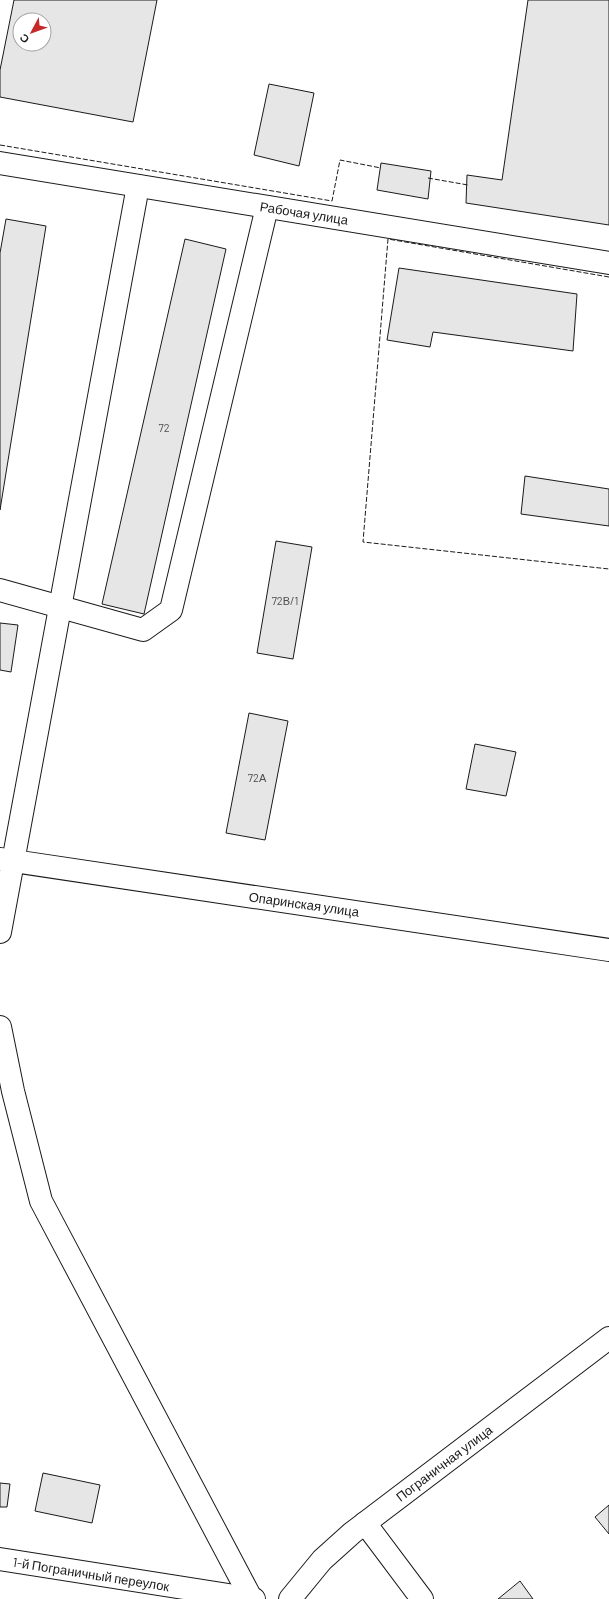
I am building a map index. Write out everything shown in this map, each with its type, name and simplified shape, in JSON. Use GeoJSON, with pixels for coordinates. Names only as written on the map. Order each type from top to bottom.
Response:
{"type":"FeatureCollection","features":[{"type":"Feature","properties":{"kind":"street","name":"Рабочая улица"},"geometry":{"type":"LineString","coordinates":[[0,163],[609,263]]}},
{"type":"Feature","properties":{"kind":"street"},"geometry":{"type":"LineString","coordinates":[[0,932],[7,860],[60,607],[138,186]]}},
{"type":"Feature","properties":{"kind":"street"},"geometry":{"type":"LineString","coordinates":[[0,590],[142,630],[171,610],[267,207]]}},
{"type":"Feature","properties":{"kind":"street","name":"Опаринская улица"},"geometry":{"type":"LineString","coordinates":[[7,860],[609,950]]}},
{"type":"Feature","properties":{"kind":"street"},"geometry":{"type":"LineString","coordinates":[[0,1028],[13,1091],[41,1201],[252,1599]]}},
{"type":"Feature","properties":{"kind":"street","name":"Пограничная улица"},"geometry":{"type":"LineString","coordinates":[[290,1599],[322,1560],[365,1523],[609,1338]]}},
{"type":"Feature","properties":{"kind":"street"},"geometry":{"type":"LineString","coordinates":[[365,1523],[422,1599]]}},
{"type":"Feature","properties":{"kind":"street","name":"1-й Пограничный переулок"},"geometry":{"type":"LineString","coordinates":[[0,1559],[252,1599]]}},
{"type":"Feature","properties":{"kind":"building"},"geometry":{"type":"Polygon","coordinates":[[[14,0],[157,0],[133,122],[0,97],[0,70],[14,0]]]}},
{"type":"Feature","properties":{"kind":"building"},"geometry":{"type":"Polygon","coordinates":[[[528,0],[609,0],[609,225],[466,203],[467,175],[502,180],[528,0]]]}},
{"type":"Feature","properties":{"kind":"building"},"geometry":{"type":"Polygon","coordinates":[[[269,84],[314,93],[299,166],[254,155],[269,84]]]}},
{"type":"Feature","properties":{"kind":"building"},"geometry":{"type":"Polygon","coordinates":[[[381,163],[431,171],[428,199],[377,190],[381,163]]]}},
{"type":"Feature","properties":{"kind":"building"},"geometry":{"type":"Polygon","coordinates":[[[6,219],[46,226],[0,510],[0,253],[6,219]]]}},
{"type":"Feature","properties":{"kind":"building"},"geometry":{"type":"Polygon","coordinates":[[[185,239],[226,249],[144,614],[102,604],[185,239]]]}},
{"type":"Feature","properties":{"kind":"building"},"geometry":{"type":"Polygon","coordinates":[[[399,268],[577,294],[573,351],[433,332],[430,347],[387,340],[399,268]]]}},
{"type":"Feature","properties":{"kind":"building"},"geometry":{"type":"Polygon","coordinates":[[[525,476],[609,489],[609,526],[521,514],[525,476]]]}},
{"type":"Feature","properties":{"kind":"building"},"geometry":{"type":"Polygon","coordinates":[[[276,541],[312,547],[293,659],[257,653],[276,541]]]}},
{"type":"Feature","properties":{"kind":"building"},"geometry":{"type":"Polygon","coordinates":[[[0,623],[18,625],[11,672],[0,670],[0,623]]]}},
{"type":"Feature","properties":{"kind":"building"},"geometry":{"type":"Polygon","coordinates":[[[249,713],[288,721],[265,840],[226,833],[249,713]]]}},
{"type":"Feature","properties":{"kind":"building"},"geometry":{"type":"Polygon","coordinates":[[[475,744],[516,752],[506,796],[466,789],[475,744]]]}},
{"type":"Feature","properties":{"kind":"building"},"geometry":{"type":"Polygon","coordinates":[[[43,1473],[100,1485],[92,1523],[35,1511],[43,1473]]]}},
{"type":"Feature","properties":{"kind":"building"},"geometry":{"type":"Polygon","coordinates":[[[0,1483],[10,1484],[7,1507],[0,1507],[0,1483]]]}},
{"type":"Feature","properties":{"kind":"building"},"geometry":{"type":"Polygon","coordinates":[[[609,1505],[609,1534],[595,1517],[609,1505]]]}},
{"type":"Feature","properties":{"kind":"building"},"geometry":{"type":"Polygon","coordinates":[[[520,1581],[533,1599],[498,1599],[520,1581]]]}},
{"type":"Feature","properties":{"kind":"fence"},"geometry":{"type":"LineString","coordinates":[[0,145],[332,201],[340,160],[381,168]]}},
{"type":"Feature","properties":{"kind":"fence"},"geometry":{"type":"LineString","coordinates":[[428,178],[468,185]]}},
{"type":"Feature","properties":{"kind":"fence"},"geometry":{"type":"LineString","coordinates":[[609,277],[388,239],[363,542],[609,569]]}}]}
